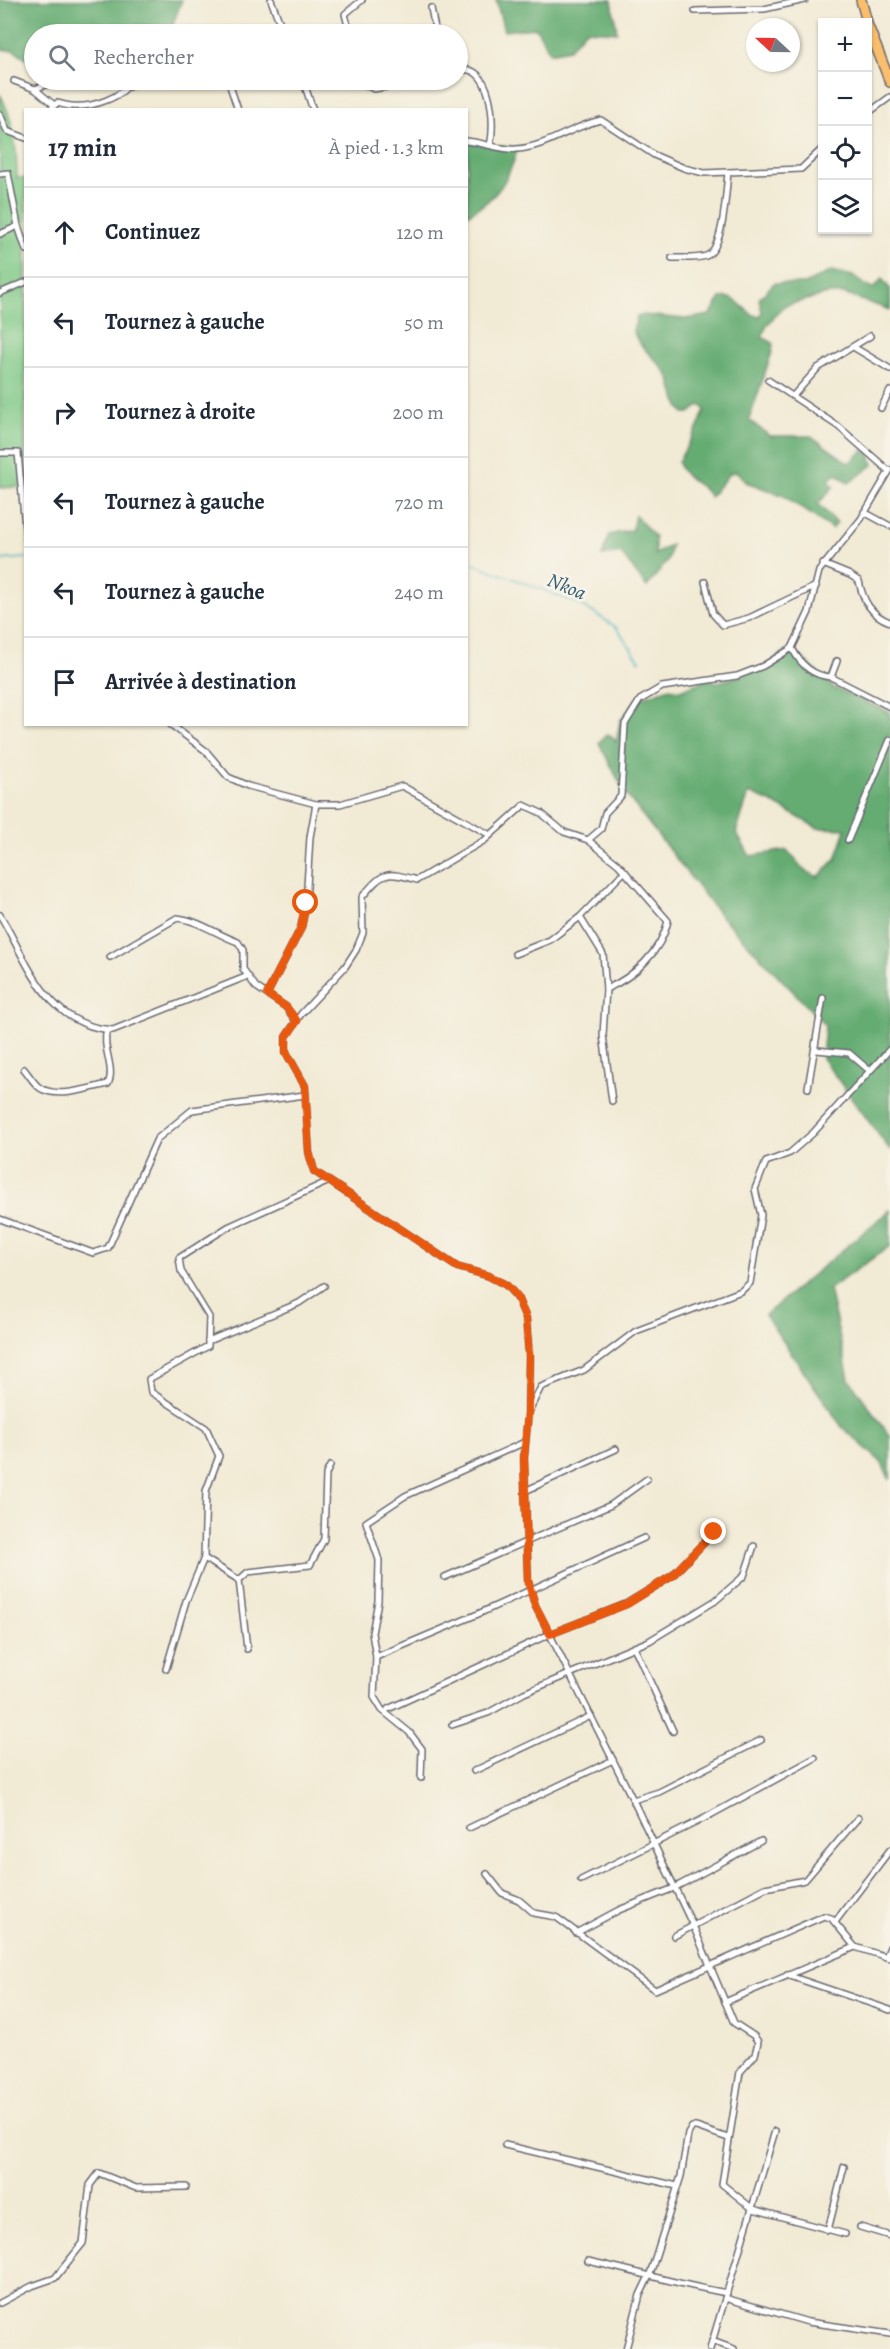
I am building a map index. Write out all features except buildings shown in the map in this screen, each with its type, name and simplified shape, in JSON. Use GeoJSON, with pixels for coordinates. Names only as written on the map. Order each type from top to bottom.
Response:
{"type":"FeatureCollection","features":[{"type":"Feature","properties":{"kind":"highway"},"geometry":{"type":"LineString","coordinates":[[861,0],[866,18]]}},
{"type":"Feature","properties":{"kind":"highway"},"geometry":{"type":"LineString","coordinates":[[872,37],[890,82]]}},
{"type":"Feature","properties":{"kind":"street"},"geometry":{"type":"LineString","coordinates":[[271,0],[280,24]]}},
{"type":"Feature","properties":{"kind":"street"},"geometry":{"type":"LineString","coordinates":[[348,24],[345,14],[362,0]]}},
{"type":"Feature","properties":{"kind":"street"},"geometry":{"type":"LineString","coordinates":[[695,11],[764,9],[805,0]]}},
{"type":"Feature","properties":{"kind":"street"},"geometry":{"type":"LineString","coordinates":[[431,8],[434,24]]}},
{"type":"Feature","properties":{"kind":"street"},"geometry":{"type":"LineString","coordinates":[[468,68],[474,70],[483,83],[494,119],[490,145]]}},
{"type":"Feature","properties":{"kind":"street"},"geometry":{"type":"LineString","coordinates":[[14,81],[24,85]]}},
{"type":"Feature","properties":{"kind":"street"},"geometry":{"type":"LineString","coordinates":[[36,90],[52,107],[57,103],[72,106],[99,102],[122,90]]}},
{"type":"Feature","properties":{"kind":"street"},"geometry":{"type":"LineString","coordinates":[[231,90],[237,108]]}},
{"type":"Feature","properties":{"kind":"street"},"geometry":{"type":"LineString","coordinates":[[306,90],[312,108]]}},
{"type":"Feature","properties":{"kind":"street"},"geometry":{"type":"LineString","coordinates":[[872,110],[890,97]]}},
{"type":"Feature","properties":{"kind":"street"},"geometry":{"type":"LineString","coordinates":[[0,114],[7,131],[24,137]]}},
{"type":"Feature","properties":{"kind":"street"},"geometry":{"type":"LineString","coordinates":[[468,141],[518,150],[544,143],[588,123],[601,120],[654,155],[684,168],[704,173],[801,169],[818,153]]}},
{"type":"Feature","properties":{"kind":"street"},"geometry":{"type":"LineString","coordinates":[[672,258],[706,256],[715,250],[721,231],[728,172]]}},
{"type":"Feature","properties":{"kind":"street"},"geometry":{"type":"LineString","coordinates":[[0,174],[9,173],[18,226],[24,244]]}},
{"type":"Feature","properties":{"kind":"street"},"geometry":{"type":"LineString","coordinates":[[0,234],[18,226]]}},
{"type":"Feature","properties":{"kind":"street"},"geometry":{"type":"LineString","coordinates":[[0,293],[24,283]]}},
{"type":"Feature","properties":{"kind":"street"},"geometry":{"type":"LineString","coordinates":[[793,396],[818,368],[847,350],[855,348],[870,336]]}},
{"type":"Feature","properties":{"kind":"street"},"geometry":{"type":"LineString","coordinates":[[855,348],[890,369]]}},
{"type":"Feature","properties":{"kind":"street"},"geometry":{"type":"LineString","coordinates":[[588,840],[601,829],[605,813],[621,796],[625,724],[640,700],[662,687],[737,676],[763,666],[792,648],[809,612],[823,564],[864,512],[890,470],[839,427],[768,380]]}},
{"type":"Feature","properties":{"kind":"street"},"geometry":{"type":"LineString","coordinates":[[881,408],[890,391]]}},
{"type":"Feature","properties":{"kind":"street"},"geometry":{"type":"LineString","coordinates":[[0,453],[18,453],[24,517]]}},
{"type":"Feature","properties":{"kind":"street"},"geometry":{"type":"LineString","coordinates":[[864,512],[890,526]]}},
{"type":"Feature","properties":{"kind":"street"},"geometry":{"type":"LineString","coordinates":[[823,564],[859,581],[862,598],[880,618],[890,622]]}},
{"type":"Feature","properties":{"kind":"street"},"geometry":{"type":"LineString","coordinates":[[705,582],[713,614],[723,625],[749,618],[816,586]]}},
{"type":"Feature","properties":{"kind":"street"},"geometry":{"type":"LineString","coordinates":[[792,648],[810,670],[831,677],[890,707]]}},
{"type":"Feature","properties":{"kind":"street"},"geometry":{"type":"LineString","coordinates":[[831,677],[837,661]]}},
{"type":"Feature","properties":{"kind":"street"},"geometry":{"type":"LineString","coordinates":[[173,726],[206,751],[228,777],[248,786],[316,804],[340,804],[402,786],[490,835]]}},
{"type":"Feature","properties":{"kind":"street"},"geometry":{"type":"LineString","coordinates":[[848,840],[890,741]]}},
{"type":"Feature","properties":{"kind":"street"},"geometry":{"type":"LineString","coordinates":[[267,994],[301,928],[306,903],[310,837],[316,804]]}},
{"type":"Feature","properties":{"kind":"street"},"geometry":{"type":"LineString","coordinates":[[606,989],[636,971],[652,954],[666,930],[668,921],[625,871],[588,840],[564,832],[541,813],[524,805],[490,835],[417,880],[392,873],[379,876],[362,897],[363,933],[356,950],[345,967],[297,1021],[286,1037],[286,1052],[305,1086],[309,1152],[314,1171],[327,1182],[358,1200],[457,1267],[489,1276],[506,1285],[517,1297],[526,1318],[529,1356],[525,1491],[530,1590],[654,1844],[734,2024],[754,2036],[758,2042],[755,2055],[741,2073],[740,2089],[728,2138],[722,2184],[753,2210],[845,2234]]}},
{"type":"Feature","properties":{"kind":"street"},"geometry":{"type":"LineString","coordinates":[[515,954],[550,940],[580,917],[625,871]]}},
{"type":"Feature","properties":{"kind":"street"},"geometry":{"type":"LineString","coordinates":[[0,915],[35,983],[67,1014],[107,1029],[113,1030],[248,976]]}},
{"type":"Feature","properties":{"kind":"street"},"geometry":{"type":"LineString","coordinates":[[580,917],[603,954],[606,989],[603,1035],[612,1101]]}},
{"type":"Feature","properties":{"kind":"street"},"geometry":{"type":"LineString","coordinates":[[110,957],[177,918],[189,920],[218,935],[238,942],[243,950],[243,969],[256,987],[286,1007],[297,1021]]}},
{"type":"Feature","properties":{"kind":"street"},"geometry":{"type":"LineString","coordinates":[[808,1088],[823,998]]}},
{"type":"Feature","properties":{"kind":"street"},"geometry":{"type":"LineString","coordinates":[[24,1070],[41,1088],[55,1092],[75,1091],[108,1084],[112,1075],[104,1039],[107,1029]]}},
{"type":"Feature","properties":{"kind":"street"},"geometry":{"type":"LineString","coordinates":[[528,1413],[541,1387],[584,1370],[636,1331],[741,1291],[750,1283],[760,1215],[755,1189],[766,1162],[790,1153],[813,1133],[890,1049]]}},
{"type":"Feature","properties":{"kind":"street"},"geometry":{"type":"LineString","coordinates":[[816,1050],[849,1053],[870,1071]]}},
{"type":"Feature","properties":{"kind":"street"},"geometry":{"type":"LineString","coordinates":[[0,1220],[93,1253],[108,1248],[157,1139],[192,1110],[305,1095]]}},
{"type":"Feature","properties":{"kind":"street"},"geometry":{"type":"LineString","coordinates":[[166,1669],[186,1601],[204,1558],[206,1491],[219,1456],[206,1428],[151,1392],[149,1379],[208,1346],[209,1317],[181,1271],[179,1258],[228,1227],[327,1182]]}},
{"type":"Feature","properties":{"kind":"street"},"geometry":{"type":"LineString","coordinates":[[208,1341],[299,1303],[324,1286]]}},
{"type":"Feature","properties":{"kind":"street"},"geometry":{"type":"LineString","coordinates":[[420,1778],[422,1749],[410,1732],[382,1710],[374,1697],[376,1657],[372,1633],[378,1601],[378,1560],[366,1522],[405,1496],[525,1442]]}},
{"type":"Feature","properties":{"kind":"street"},"geometry":{"type":"LineString","coordinates":[[525,1491],[616,1449]]}},
{"type":"Feature","properties":{"kind":"street"},"geometry":{"type":"LineString","coordinates":[[238,1580],[248,1572],[310,1564],[324,1539],[326,1474],[330,1466]]}},
{"type":"Feature","properties":{"kind":"street"},"geometry":{"type":"LineString","coordinates":[[445,1577],[611,1505],[647,1479]]}},
{"type":"Feature","properties":{"kind":"street"},"geometry":{"type":"LineString","coordinates":[[388,1709],[550,1634],[627,1604],[672,1576],[714,1532]]}},
{"type":"Feature","properties":{"kind":"street"},"geometry":{"type":"LineString","coordinates":[[376,1657],[644,1538]]}},
{"type":"Feature","properties":{"kind":"street"},"geometry":{"type":"LineString","coordinates":[[452,1725],[488,1713],[569,1672],[634,1647],[715,1602],[744,1576],[754,1546]]}},
{"type":"Feature","properties":{"kind":"street"},"geometry":{"type":"LineString","coordinates":[[204,1558],[238,1580],[248,1649]]}},
{"type":"Feature","properties":{"kind":"street"},"geometry":{"type":"LineString","coordinates":[[634,1647],[673,1731]]}},
{"type":"Feature","properties":{"kind":"street"},"geometry":{"type":"LineString","coordinates":[[474,1771],[591,1716]]}},
{"type":"Feature","properties":{"kind":"street"},"geometry":{"type":"LineString","coordinates":[[633,1800],[659,1792],[761,1740]]}},
{"type":"Feature","properties":{"kind":"street"},"geometry":{"type":"LineString","coordinates":[[581,1880],[654,1844],[815,1758]]}},
{"type":"Feature","properties":{"kind":"street"},"geometry":{"type":"LineString","coordinates":[[469,1828],[613,1760]]}},
{"type":"Feature","properties":{"kind":"street"},"geometry":{"type":"LineString","coordinates":[[674,1936],[765,1888],[805,1880],[858,1818]]}},
{"type":"Feature","properties":{"kind":"street"},"geometry":{"type":"LineString","coordinates":[[576,1932],[619,1910],[674,1888],[761,1841]]}},
{"type":"Feature","properties":{"kind":"street"},"geometry":{"type":"LineString","coordinates":[[835,1922],[890,1850]]}},
{"type":"Feature","properties":{"kind":"street"},"geometry":{"type":"LineString","coordinates":[[487,1874],[502,1893],[519,1900],[534,1913],[556,1917],[655,1990],[710,1967],[748,1947],[788,1933],[824,1916],[835,1922],[855,1947],[888,1958],[890,1947]]}},
{"type":"Feature","properties":{"kind":"street"},"geometry":{"type":"LineString","coordinates":[[725,2002],[855,1947]]}},
{"type":"Feature","properties":{"kind":"street"},"geometry":{"type":"LineString","coordinates":[[787,1975],[890,2010]]}},
{"type":"Feature","properties":{"kind":"street"},"geometry":{"type":"LineString","coordinates":[[626,2349],[640,2295],[650,2274],[677,2186],[688,2134],[692,2127],[728,2138]]}},
{"type":"Feature","properties":{"kind":"street"},"geometry":{"type":"LineString","coordinates":[[710,2349],[775,2131]]}},
{"type":"Feature","properties":{"kind":"street"},"geometry":{"type":"LineString","coordinates":[[505,2145],[677,2186]]}},
{"type":"Feature","properties":{"kind":"street"},"geometry":{"type":"LineString","coordinates":[[828,2230],[844,2167]]}},
{"type":"Feature","properties":{"kind":"street"},"geometry":{"type":"LineString","coordinates":[[0,2303],[32,2286],[55,2278],[83,2243],[90,2185],[99,2173],[136,2188],[186,2187]]}},
{"type":"Feature","properties":{"kind":"street"},"geometry":{"type":"LineString","coordinates":[[860,2227],[890,2236]]}},
{"type":"Feature","properties":{"kind":"street"},"geometry":{"type":"LineString","coordinates":[[588,2260],[726,2295],[808,2322],[890,2334]]}},
{"type":"Feature","properties":{"kind":"street"},"geometry":{"type":"LineString","coordinates":[[712,2341],[734,2349]]}},
{"type":"Feature","properties":{"kind":"green space"},"geometry":{"type":"Polygon","coordinates":[[[0,0],[182,0],[173,24],[24,24],[24,57],[13,50],[0,50],[0,0]]]}},
{"type":"Feature","properties":{"kind":"green space"},"geometry":{"type":"Polygon","coordinates":[[[496,0],[612,0],[617,32],[586,30],[569,49],[550,53],[536,28],[504,31],[496,0]]]}},
{"type":"Feature","properties":{"kind":"green space"},"geometry":{"type":"Polygon","coordinates":[[[0,94],[9,114],[14,135],[17,178],[24,178],[24,486],[0,488],[0,94]]]}},
{"type":"Feature","properties":{"kind":"green space"},"geometry":{"type":"Polygon","coordinates":[[[468,143],[518,148],[506,179],[494,195],[468,214],[468,143]]]}},
{"type":"Feature","properties":{"kind":"green space"},"geometry":{"type":"Polygon","coordinates":[[[831,271],[853,276],[868,287],[874,288],[882,279],[890,289],[890,310],[844,294],[828,294],[784,306],[767,325],[762,337],[773,343],[772,352],[749,420],[770,436],[811,436],[849,463],[864,450],[870,453],[873,465],[849,483],[835,473],[829,481],[834,486],[818,504],[837,523],[832,529],[784,496],[746,482],[737,472],[730,473],[710,497],[684,473],[678,462],[699,425],[705,409],[700,405],[690,413],[684,413],[676,400],[669,377],[640,343],[633,330],[637,317],[644,315],[685,319],[710,315],[721,298],[737,301],[749,312],[759,317],[762,312],[759,299],[774,283],[805,284],[831,271]]]}},
{"type":"Feature","properties":{"kind":"green space"},"geometry":{"type":"Polygon","coordinates":[[[635,515],[655,537],[655,554],[671,545],[668,560],[647,587],[621,553],[602,556],[609,535],[632,530],[635,515]]]}},
{"type":"Feature","properties":{"kind":"green space"},"geometry":{"type":"Polygon","coordinates":[[[791,647],[834,688],[890,712],[890,1150],[822,1058],[825,1025],[719,914],[625,793],[599,743],[606,735],[611,735],[616,742],[620,721],[637,699],[670,688],[680,690],[708,679],[718,682],[763,669],[791,647]],[[749,793],[736,833],[750,856],[787,850],[804,870],[818,877],[836,859],[846,829],[817,828],[775,804],[749,793]]]}},
{"type":"Feature","properties":{"kind":"green space"},"geometry":{"type":"Polygon","coordinates":[[[890,1210],[890,1246],[829,1289],[849,1379],[890,1436],[890,1480],[881,1462],[842,1427],[765,1315],[890,1210]]]}},
{"type":"Feature","properties":{"kind":"waterway","name":"Nkoa"},"geometry":{"type":"LineString","coordinates":[[0,560],[24,558]]}},
{"type":"Feature","properties":{"kind":"waterway","name":"Nkoa"},"geometry":{"type":"LineString","coordinates":[[468,562],[578,603],[616,627],[640,661]]}},
{"type":"Feature","properties":{"kind":"route"},"geometry":{"type":"LineString","coordinates":[[306,903],[301,928],[267,994],[286,1007],[297,1021],[286,1037],[286,1052],[305,1086],[309,1152],[314,1171],[321,1179],[358,1200],[457,1267],[489,1276],[506,1285],[517,1297],[526,1318],[529,1356],[524,1458],[528,1581],[535,1605],[550,1634],[627,1604],[672,1576],[714,1532]]}}]}
